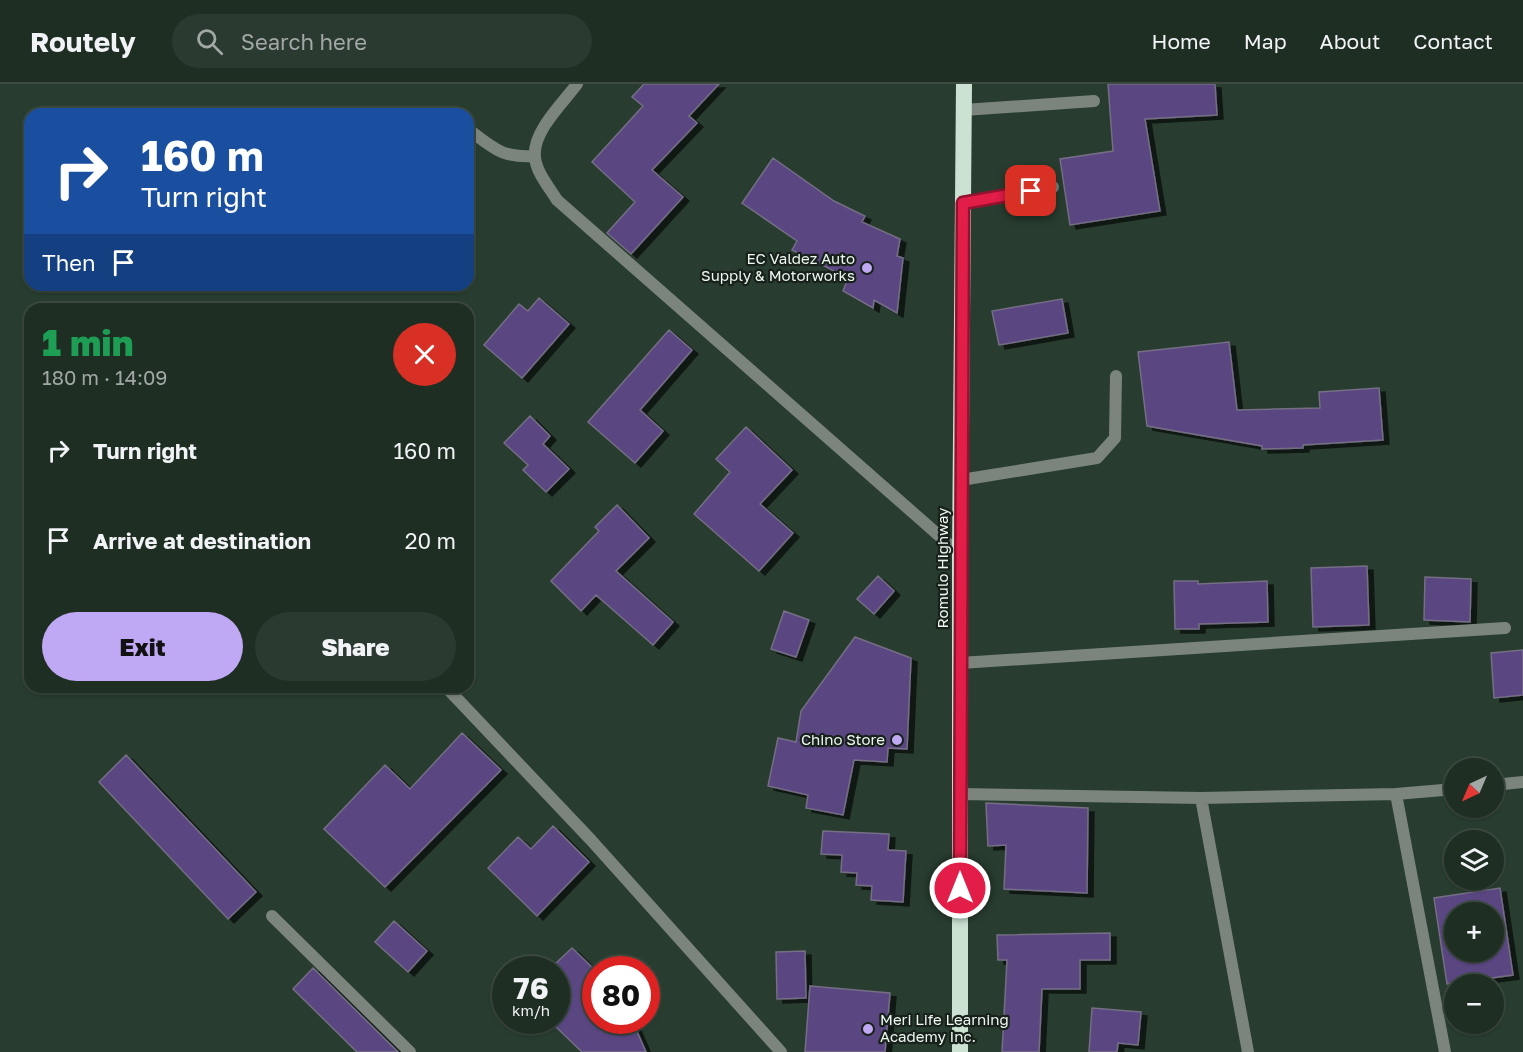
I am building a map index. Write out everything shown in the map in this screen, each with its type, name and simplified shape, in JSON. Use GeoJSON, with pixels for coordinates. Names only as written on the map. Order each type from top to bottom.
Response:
{"type":"FeatureCollection","features":[{"type":"Feature","properties":{"kind":"highway","name":"Romulo Highway"},"geometry":{"type":"LineString","coordinates":[[960,1052],[960,554],[964,84]]}},
{"type":"Feature","properties":{"kind":"street"},"geometry":{"type":"LineString","coordinates":[[577,84],[539,136],[534,156],[538,169],[557,200],[960,554]]}},
{"type":"Feature","properties":{"kind":"street"},"geometry":{"type":"LineString","coordinates":[[964,110],[1094,101]]}},
{"type":"Feature","properties":{"kind":"street"},"geometry":{"type":"LineString","coordinates":[[474,133],[504,154],[512,157],[534,156]]}},
{"type":"Feature","properties":{"kind":"street"},"geometry":{"type":"LineString","coordinates":[[963,203],[1053,187]]}},
{"type":"Feature","properties":{"kind":"street"},"geometry":{"type":"LineString","coordinates":[[961,480],[1097,458],[1115,438],[1116,376]]}},
{"type":"Feature","properties":{"kind":"street"},"geometry":{"type":"LineString","coordinates":[[960,663],[1505,628]]}},
{"type":"Feature","properties":{"kind":"street"},"geometry":{"type":"LineString","coordinates":[[452,693],[591,840],[781,1052]]}},
{"type":"Feature","properties":{"kind":"street"},"geometry":{"type":"LineString","coordinates":[[1504,784],[1523,782]]}},
{"type":"Feature","properties":{"kind":"street"},"geometry":{"type":"LineString","coordinates":[[960,794],[1201,798],[1396,794],[1444,790]]}},
{"type":"Feature","properties":{"kind":"street"},"geometry":{"type":"LineString","coordinates":[[1396,794],[1445,1052]]}},
{"type":"Feature","properties":{"kind":"street"},"geometry":{"type":"LineString","coordinates":[[1201,798],[1248,1052]]}},
{"type":"Feature","properties":{"kind":"street"},"geometry":{"type":"LineString","coordinates":[[272,916],[410,1052]]}},
{"type":"Feature","properties":{"kind":"building"},"geometry":{"type":"Polygon","coordinates":[[[644,84],[719,84],[689,116],[697,123],[652,170],[683,197],[631,254],[607,233],[635,202],[592,162],[643,106],[632,97],[644,84]]]}},
{"type":"Feature","properties":{"kind":"building"},"geometry":{"type":"Polygon","coordinates":[[[1108,84],[1215,84],[1217,115],[1145,119],[1160,211],[1070,225],[1060,159],[1113,151],[1108,84]]]}},
{"type":"Feature","properties":{"kind":"building"},"geometry":{"type":"Polygon","coordinates":[[[773,158],[834,201],[865,216],[862,222],[900,239],[897,256],[903,258],[897,313],[874,300],[873,308],[843,291],[848,278],[792,250],[797,241],[742,203],[773,158]]]}},
{"type":"Feature","properties":{"kind":"building"},"geometry":{"type":"Polygon","coordinates":[[[539,298],[569,324],[522,378],[484,345],[519,304],[528,311],[539,298]]]}},
{"type":"Feature","properties":{"kind":"building"},"geometry":{"type":"Polygon","coordinates":[[[1062,299],[1068,333],[999,345],[992,311],[1062,299]]]}},
{"type":"Feature","properties":{"kind":"building"},"geometry":{"type":"Polygon","coordinates":[[[669,330],[692,350],[640,410],[663,431],[635,463],[588,422],[669,330]]]}},
{"type":"Feature","properties":{"kind":"building"},"geometry":{"type":"Polygon","coordinates":[[[1229,342],[1237,410],[1320,408],[1319,392],[1379,388],[1383,440],[1303,445],[1303,448],[1262,449],[1262,446],[1147,426],[1138,352],[1229,342]]]}},
{"type":"Feature","properties":{"kind":"building"},"geometry":{"type":"Polygon","coordinates":[[[530,416],[550,436],[543,444],[569,469],[546,492],[523,470],[528,465],[504,443],[530,416]]]}},
{"type":"Feature","properties":{"kind":"building"},"geometry":{"type":"Polygon","coordinates":[[[746,427],[792,470],[760,504],[793,533],[759,571],[694,514],[730,472],[716,459],[746,427]]]}},
{"type":"Feature","properties":{"kind":"building"},"geometry":{"type":"Polygon","coordinates":[[[617,505],[649,538],[616,571],[673,622],[653,645],[596,595],[581,611],[551,581],[599,531],[595,527],[617,505]]]}},
{"type":"Feature","properties":{"kind":"building"},"geometry":{"type":"Polygon","coordinates":[[[1367,566],[1369,625],[1313,627],[1311,568],[1367,566]]]}},
{"type":"Feature","properties":{"kind":"building"},"geometry":{"type":"Polygon","coordinates":[[[878,576],[894,591],[874,614],[857,599],[878,576]]]}},
{"type":"Feature","properties":{"kind":"building"},"geometry":{"type":"Polygon","coordinates":[[[1425,577],[1471,579],[1470,622],[1424,620],[1425,577]]]}},
{"type":"Feature","properties":{"kind":"building"},"geometry":{"type":"Polygon","coordinates":[[[1174,581],[1198,581],[1198,584],[1267,581],[1268,622],[1199,624],[1199,629],[1175,629],[1174,581]]]}},
{"type":"Feature","properties":{"kind":"building"},"geometry":{"type":"Polygon","coordinates":[[[784,611],[809,620],[796,657],[771,649],[784,611]]]}},
{"type":"Feature","properties":{"kind":"building"},"geometry":{"type":"Polygon","coordinates":[[[855,637],[911,658],[907,749],[888,748],[887,762],[854,760],[843,815],[806,808],[808,795],[768,786],[778,738],[796,742],[801,711],[855,637]]]}},
{"type":"Feature","properties":{"kind":"building"},"geometry":{"type":"Polygon","coordinates":[[[1523,650],[1523,695],[1494,698],[1491,653],[1523,650]]]}},
{"type":"Feature","properties":{"kind":"building"},"geometry":{"type":"Polygon","coordinates":[[[462,733],[501,770],[385,887],[324,829],[385,765],[410,789],[462,733]]]}},
{"type":"Feature","properties":{"kind":"building"},"geometry":{"type":"Polygon","coordinates":[[[126,755],[256,892],[228,919],[99,782],[126,755]]]}},
{"type":"Feature","properties":{"kind":"building"},"geometry":{"type":"Polygon","coordinates":[[[986,803],[1088,808],[1087,893],[1004,889],[1006,845],[988,846],[986,803]]]}},
{"type":"Feature","properties":{"kind":"building"},"geometry":{"type":"Polygon","coordinates":[[[553,826],[589,862],[537,916],[488,868],[518,837],[531,849],[553,826]]]}},
{"type":"Feature","properties":{"kind":"building"},"geometry":{"type":"Polygon","coordinates":[[[823,831],[889,834],[888,850],[906,851],[903,902],[871,900],[872,886],[856,885],[857,873],[841,872],[842,855],[821,854],[823,831]]]}},
{"type":"Feature","properties":{"kind":"building"},"geometry":{"type":"Polygon","coordinates":[[[1500,890],[1502,902],[1444,902],[1444,962],[1504,962],[1504,915],[1513,975],[1445,974],[1434,898],[1500,890]]]}},
{"type":"Feature","properties":{"kind":"building"},"geometry":{"type":"Polygon","coordinates":[[[394,921],[427,951],[408,972],[375,942],[394,921]]]}},
{"type":"Feature","properties":{"kind":"building"},"geometry":{"type":"Polygon","coordinates":[[[1110,933],[1110,960],[1080,960],[1080,989],[1042,989],[1039,1052],[1002,1052],[1007,960],[998,960],[997,935],[1110,933]]]}},
{"type":"Feature","properties":{"kind":"building"},"geometry":{"type":"Polygon","coordinates":[[[572,948],[582,958],[582,1034],[638,1034],[646,1052],[582,1052],[563,1034],[570,1034],[570,956],[563,956],[572,948]]]}},
{"type":"Feature","properties":{"kind":"building"},"geometry":{"type":"Polygon","coordinates":[[[805,951],[806,998],[777,999],[776,952],[805,951]]]}},
{"type":"Feature","properties":{"kind":"building"},"geometry":{"type":"Polygon","coordinates":[[[313,968],[398,1052],[357,1052],[293,989],[313,968]]]}},
{"type":"Feature","properties":{"kind":"building"},"geometry":{"type":"Polygon","coordinates":[[[810,986],[890,993],[885,1052],[805,1052],[810,986]]]}},
{"type":"Feature","properties":{"kind":"building"},"geometry":{"type":"Polygon","coordinates":[[[1092,1008],[1141,1012],[1138,1045],[1118,1043],[1117,1052],[1089,1052],[1092,1008]]]}},
{"type":"Feature","properties":{"kind":"place","name":"EC Valdez Auto Supply & Motorworks"},"geometry":{"type":"Point","coordinates":[867,268]}},
{"type":"Feature","properties":{"kind":"place","name":"Chino Store"},"geometry":{"type":"Point","coordinates":[897,740]}},
{"type":"Feature","properties":{"kind":"place","name":"Meri Life Learning Academy Inc."},"geometry":{"type":"Point","coordinates":[868,1029]}},
{"type":"Feature","properties":{"kind":"route"},"geometry":{"type":"LineString","coordinates":[[960,888],[963,203],[1031,191]]}}]}
